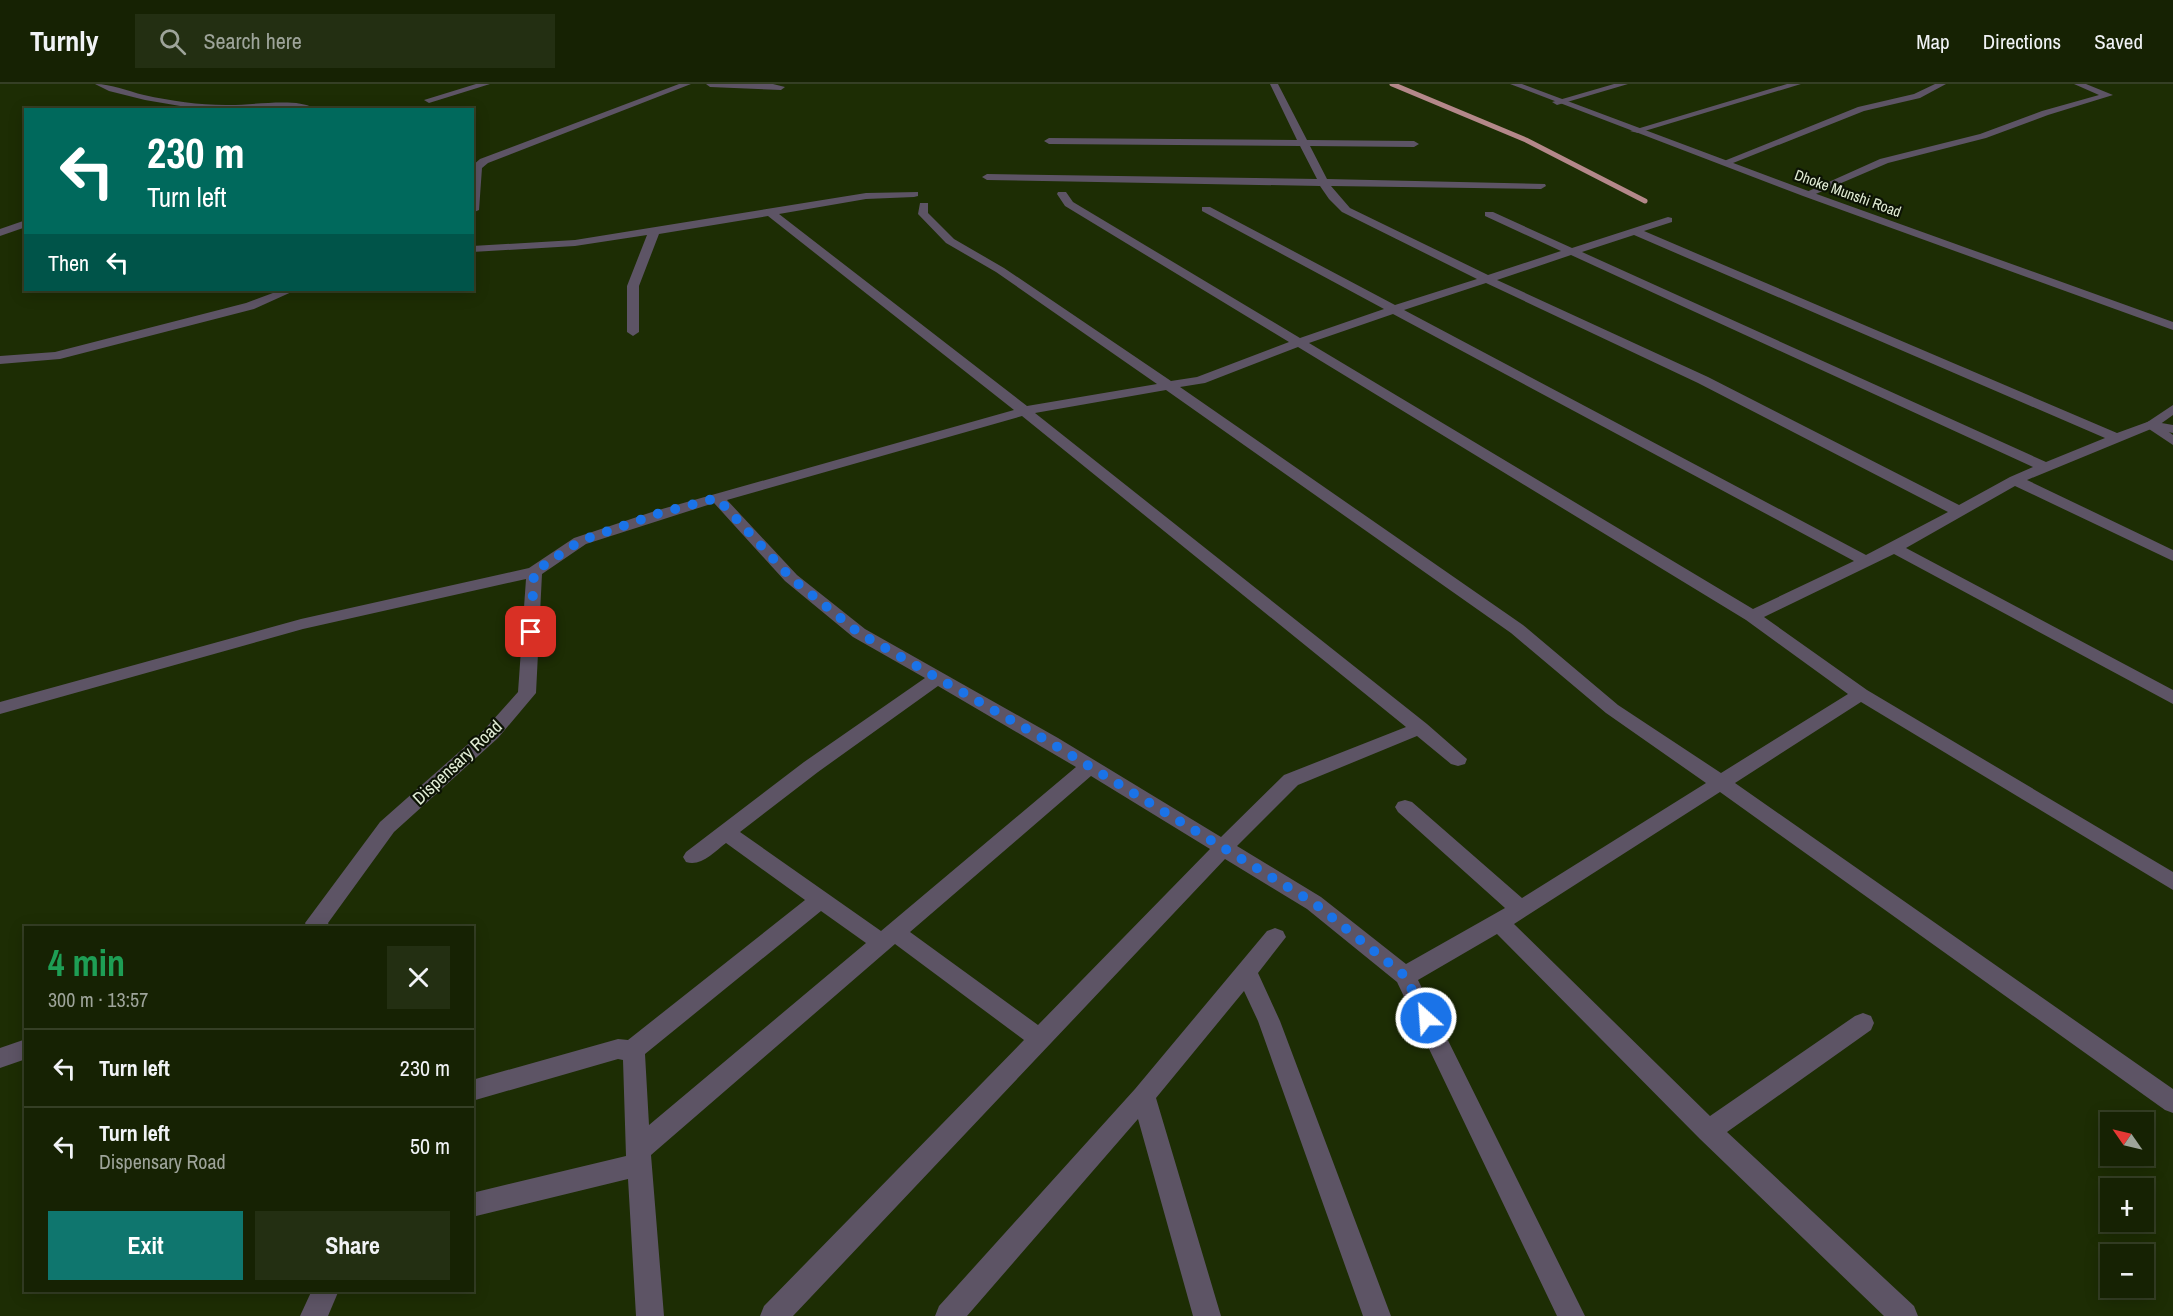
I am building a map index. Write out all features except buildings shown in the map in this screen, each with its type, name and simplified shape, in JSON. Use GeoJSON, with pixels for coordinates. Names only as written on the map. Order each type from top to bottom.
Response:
{"type":"FeatureCollection","features":[{"type":"Feature","properties":{"kind":"street"},"geometry":{"type":"LineString","coordinates":[[99,84],[112,90],[179,103],[225,108],[293,106],[308,108]]}},
{"type":"Feature","properties":{"kind":"street"},"geometry":{"type":"LineString","coordinates":[[429,100],[486,84]]}},
{"type":"Feature","properties":{"kind":"street"},"geometry":{"type":"LineString","coordinates":[[474,210],[479,164],[687,84]]}},
{"type":"Feature","properties":{"kind":"street"},"geometry":{"type":"LineString","coordinates":[[710,84],[781,87]]}},
{"type":"Feature","properties":{"kind":"street"},"geometry":{"type":"LineString","coordinates":[[1274,84],[1324,183],[1333,197],[1346,210],[1703,380],[1958,511]]}},
{"type":"Feature","properties":{"kind":"street","name":"Dhoke Munshi Road"},"geometry":{"type":"LineString","coordinates":[[1514,84],[1807,195],[2173,326]]}},
{"type":"Feature","properties":{"kind":"street"},"geometry":{"type":"LineString","coordinates":[[1557,102],[1624,84]]}},
{"type":"Feature","properties":{"kind":"street"},"geometry":{"type":"LineString","coordinates":[[1635,131],[1797,84]]}},
{"type":"Feature","properties":{"kind":"street"},"geometry":{"type":"LineString","coordinates":[[1724,164],[1861,109],[1917,96],[1942,84]]}},
{"type":"Feature","properties":{"kind":"street"},"geometry":{"type":"LineString","coordinates":[[1807,195],[1884,161],[1983,136],[2045,113],[2108,95],[2078,84]]}},
{"type":"Feature","properties":{"kind":"street"},"geometry":{"type":"LineString","coordinates":[[1049,141],[1414,144]]}},
{"type":"Feature","properties":{"kind":"street"},"geometry":{"type":"LineString","coordinates":[[987,177],[1540,186]]}},
{"type":"Feature","properties":{"kind":"street"},"geometry":{"type":"LineString","coordinates":[[1062,194],[1069,204],[1752,616],[1861,694],[2173,882]]}},
{"type":"Feature","properties":{"kind":"street"},"geometry":{"type":"LineString","coordinates":[[474,249],[575,243],[866,196],[919,199],[923,213],[950,241],[1000,270],[1517,629],[1611,709],[1721,783],[2173,1102]]}},
{"type":"Feature","properties":{"kind":"street"},"geometry":{"type":"LineString","coordinates":[[1206,209],[1865,561]]}},
{"type":"Feature","properties":{"kind":"street"},"geometry":{"type":"LineString","coordinates":[[770,213],[1024,411],[1458,759]]}},
{"type":"Feature","properties":{"kind":"street"},"geometry":{"type":"LineString","coordinates":[[1489,214],[2046,468]]}},
{"type":"Feature","properties":{"kind":"street"},"geometry":{"type":"LineString","coordinates":[[0,708],[301,624],[534,572],[580,541],[660,513],[1024,411],[1200,380],[1393,309],[1668,220]]}},
{"type":"Feature","properties":{"kind":"street"},"geometry":{"type":"LineString","coordinates":[[0,233],[24,224]]}},
{"type":"Feature","properties":{"kind":"street"},"geometry":{"type":"LineString","coordinates":[[633,332],[633,286],[655,230]]}},
{"type":"Feature","properties":{"kind":"street"},"geometry":{"type":"LineString","coordinates":[[1634,231],[2118,439]]}},
{"type":"Feature","properties":{"kind":"street"},"geometry":{"type":"LineString","coordinates":[[0,360],[55,356],[250,306],[288,291]]}},
{"type":"Feature","properties":{"kind":"street"},"geometry":{"type":"LineString","coordinates":[[1752,616],[1894,548],[2015,480],[2150,425],[2173,409]]}},
{"type":"Feature","properties":{"kind":"street"},"geometry":{"type":"LineString","coordinates":[[2150,425],[2173,429]]}},
{"type":"Feature","properties":{"kind":"street"},"geometry":{"type":"LineString","coordinates":[[2150,425],[2173,441]]}},
{"type":"Feature","properties":{"kind":"street"},"geometry":{"type":"LineString","coordinates":[[2015,480],[2173,556]]}},
{"type":"Feature","properties":{"kind":"street"},"geometry":{"type":"LineString","coordinates":[[717,498],[791,578],[859,633],[1090,766],[1314,903],[1405,976],[1572,1316]]}},
{"type":"Feature","properties":{"kind":"street"},"geometry":{"type":"LineString","coordinates":[[1894,548],[2173,698]]}},
{"type":"Feature","properties":{"kind":"street","name":"Dispensary Road"},"geometry":{"type":"LineString","coordinates":[[315,926],[387,827],[491,734],[527,693],[534,572]]}},
{"type":"Feature","properties":{"kind":"street"},"geometry":{"type":"LineString","coordinates":[[693,857],[811,767],[936,678]]}},
{"type":"Feature","properties":{"kind":"street"},"geometry":{"type":"LineString","coordinates":[[1405,976],[1499,923],[1861,694]]}},
{"type":"Feature","properties":{"kind":"street"},"geometry":{"type":"LineString","coordinates":[[774,1316],[1223,847],[1291,780],[1420,728]]}},
{"type":"Feature","properties":{"kind":"street"},"geometry":{"type":"LineString","coordinates":[[474,1204],[639,1157],[1090,766]]}},
{"type":"Feature","properties":{"kind":"street"},"geometry":{"type":"LineString","coordinates":[[1405,807],[1520,909]]}},
{"type":"Feature","properties":{"kind":"street"},"geometry":{"type":"LineString","coordinates":[[725,832],[820,900],[889,938],[1040,1039]]}},
{"type":"Feature","properties":{"kind":"street"},"geometry":{"type":"LineString","coordinates":[[474,1090],[618,1049],[632,1051],[820,900]]}},
{"type":"Feature","properties":{"kind":"street"},"geometry":{"type":"LineString","coordinates":[[1499,923],[1709,1131],[1904,1316]]}},
{"type":"Feature","properties":{"kind":"street"},"geometry":{"type":"LineString","coordinates":[[949,1316],[1143,1096],[1275,937]]}},
{"type":"Feature","properties":{"kind":"street"},"geometry":{"type":"LineString","coordinates":[[1246,971],[1269,1021],[1377,1316]]}},
{"type":"Feature","properties":{"kind":"street"},"geometry":{"type":"LineString","coordinates":[[1709,1131],[1863,1023]]}},
{"type":"Feature","properties":{"kind":"street"},"geometry":{"type":"LineString","coordinates":[[0,1058],[24,1050]]}},
{"type":"Feature","properties":{"kind":"street"},"geometry":{"type":"LineString","coordinates":[[632,1051],[635,1058],[650,1316]]}},
{"type":"Feature","properties":{"kind":"street"},"geometry":{"type":"LineString","coordinates":[[1143,1096],[1207,1316]]}},
{"type":"Feature","properties":{"kind":"street"},"geometry":{"type":"LineString","coordinates":[[314,1316],[325,1292]]}},
{"type":"Feature","properties":{"kind":"waterway"},"geometry":{"type":"LineString","coordinates":[[1392,84],[1526,140],[1645,201]]}},
{"type":"Feature","properties":{"kind":"route"},"geometry":{"type":"LineString","coordinates":[[531,632],[534,572],[580,541],[660,513],[717,498],[791,578],[859,633],[1051,743],[1314,903],[1405,976],[1426,1018]]}}]}
